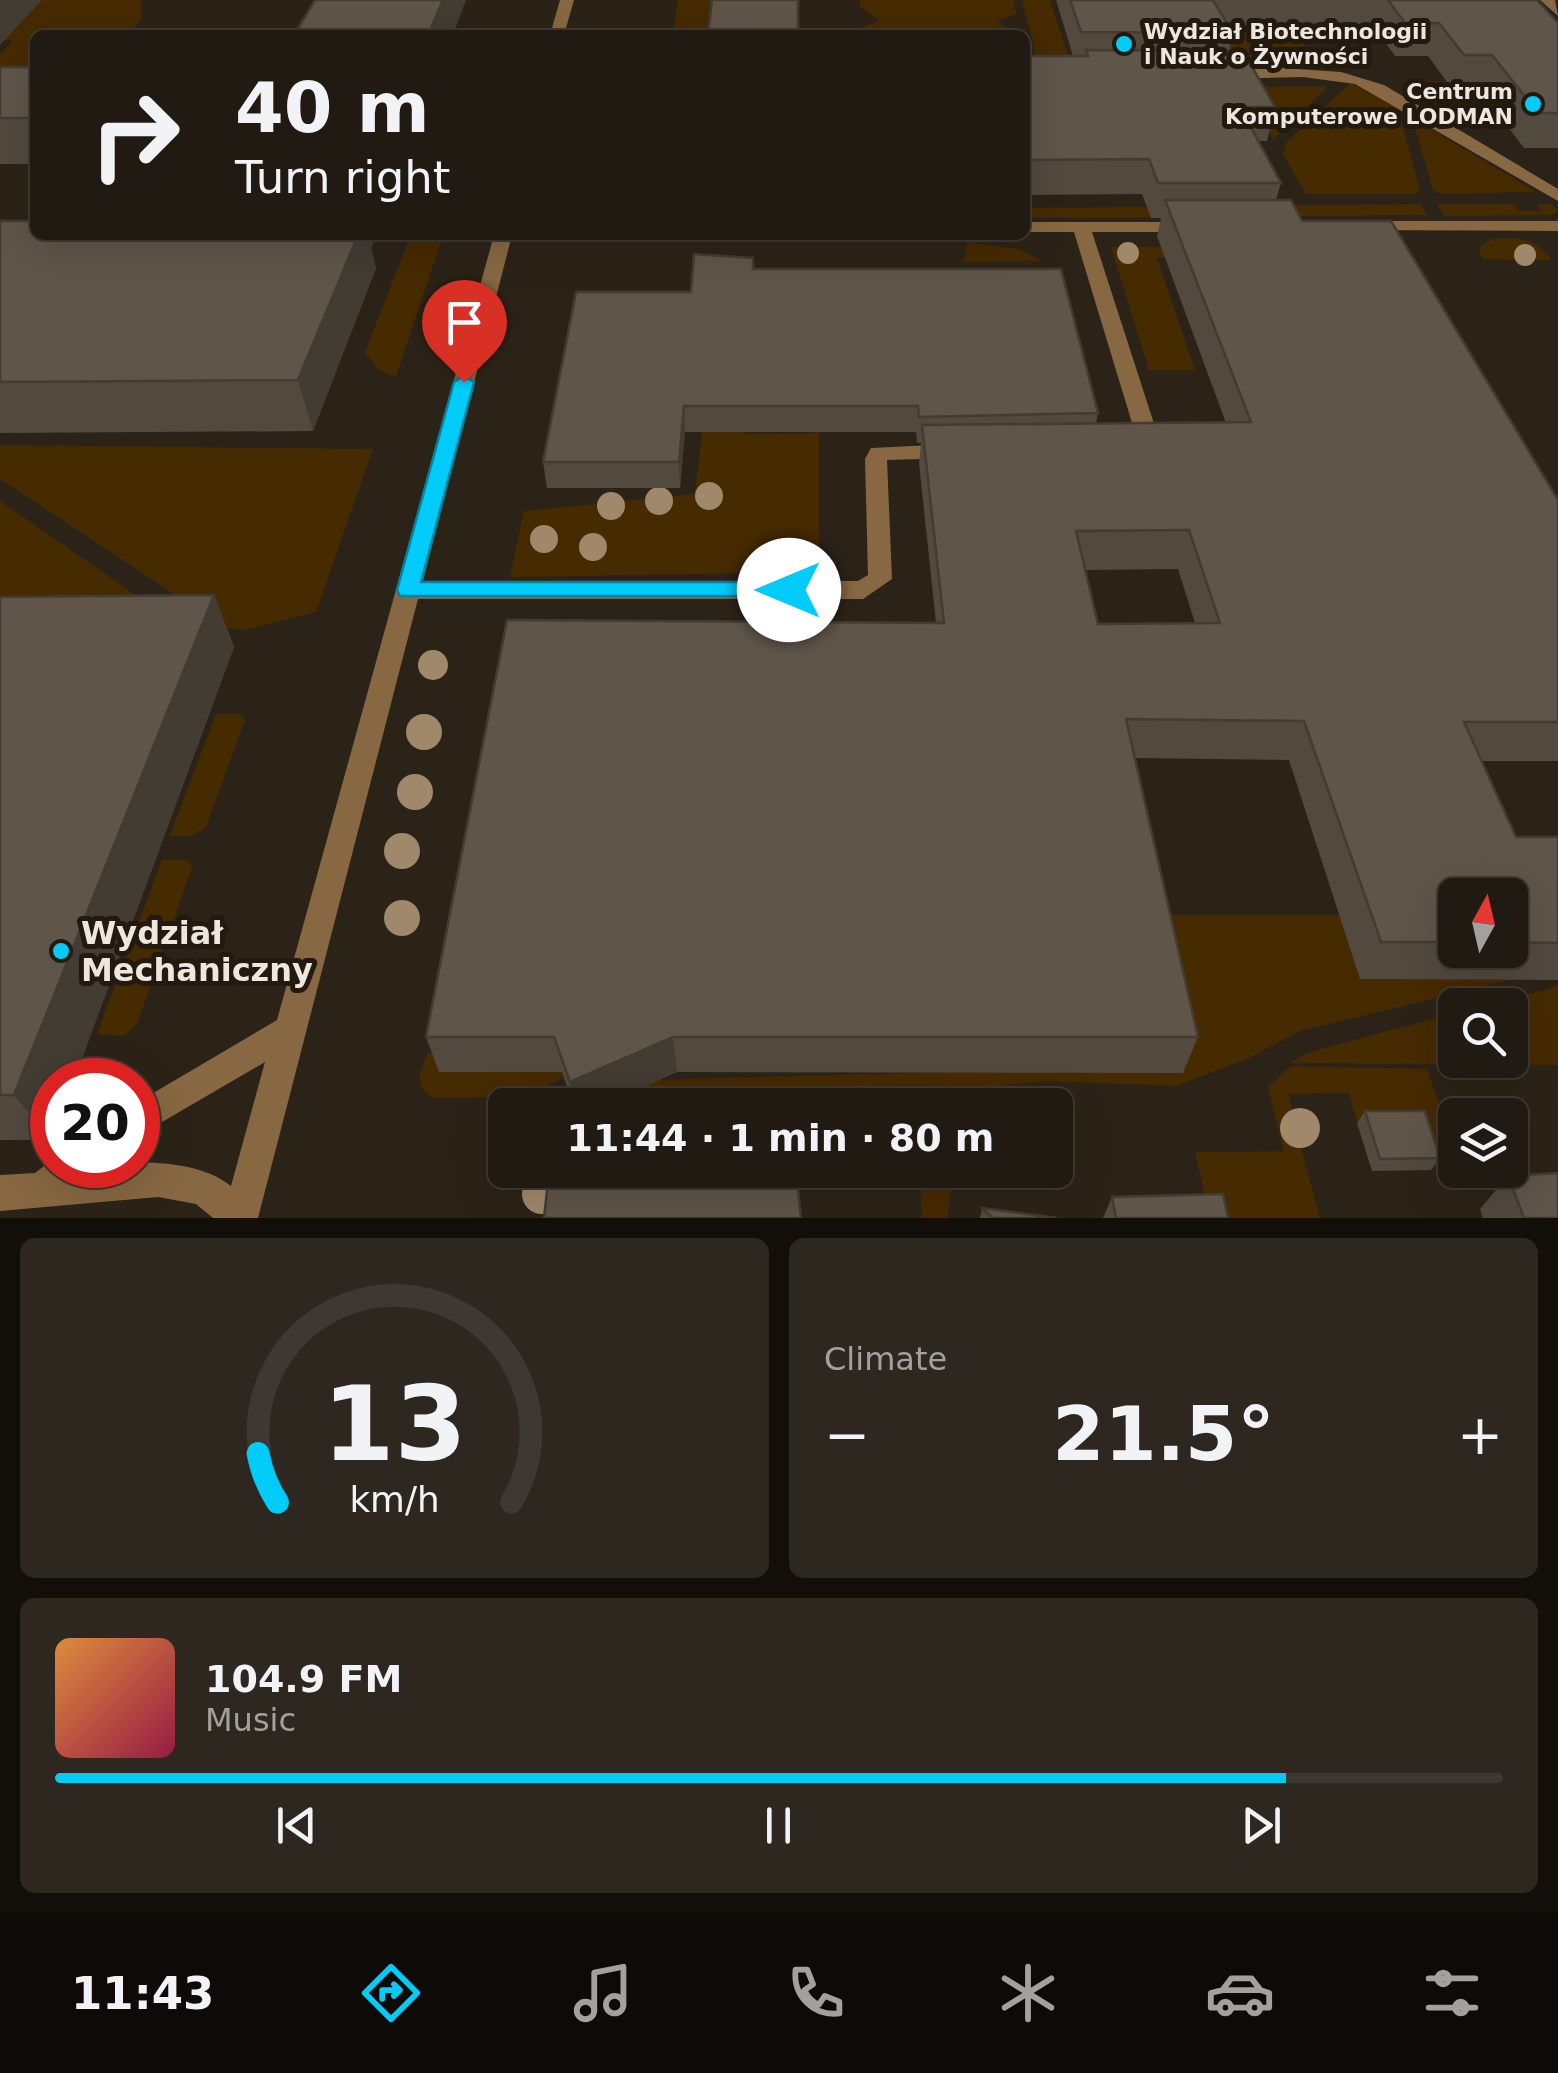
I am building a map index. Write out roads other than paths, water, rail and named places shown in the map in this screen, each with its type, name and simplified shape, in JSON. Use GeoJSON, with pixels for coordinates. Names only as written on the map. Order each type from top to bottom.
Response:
{"type":"FeatureCollection","features":[{"type":"Feature","properties":{"kind":"street"},"geometry":{"type":"LineString","coordinates":[[558,30],[566,0]]}},
{"type":"Feature","properties":{"kind":"street"},"geometry":{"type":"LineString","coordinates":[[1547,0],[1558,12]]}},
{"type":"Feature","properties":{"kind":"street"},"geometry":{"type":"LineString","coordinates":[[1198,74],[1330,74],[1354,78],[1378,88],[1558,196]]}},
{"type":"Feature","properties":{"kind":"street"},"geometry":{"type":"LineString","coordinates":[[1030,227],[1215,226]]}},
{"type":"Feature","properties":{"kind":"street"},"geometry":{"type":"LineString","coordinates":[[1349,226],[1392,235],[1558,226]]}},
{"type":"Feature","properties":{"kind":"street"},"geometry":{"type":"LineString","coordinates":[[1082,227],[1147,436],[1144,445],[1112,450]]}},
{"type":"Feature","properties":{"kind":"street"},"geometry":{"type":"LineString","coordinates":[[0,1193],[37,1193],[158,1179],[204,1189],[240,1218],[502,240]]}},
{"type":"Feature","properties":{"kind":"street"},"geometry":{"type":"LineString","coordinates":[[408,590],[863,590],[880,579],[876,459],[879,453],[973,451]]}},
{"type":"Feature","properties":{"kind":"street"},"geometry":{"type":"LineString","coordinates":[[160,1107],[291,1029]]}},
{"type":"Feature","properties":{"kind":"street"},"geometry":{"type":"LineString","coordinates":[[37,1193],[44,1188]]}},
{"type":"Feature","properties":{"kind":"place","name":"Wydział Biotechnologii i Nauk o Żywności"},"geometry":{"type":"Point","coordinates":[1124,44]}},
{"type":"Feature","properties":{"kind":"place","name":"Centrum Komputerowe LODMAN"},"geometry":{"type":"Point","coordinates":[1533,104]}},
{"type":"Feature","properties":{"kind":"place","name":"Wydział Mechaniczny"},"geometry":{"type":"Point","coordinates":[61,951]}}]}
